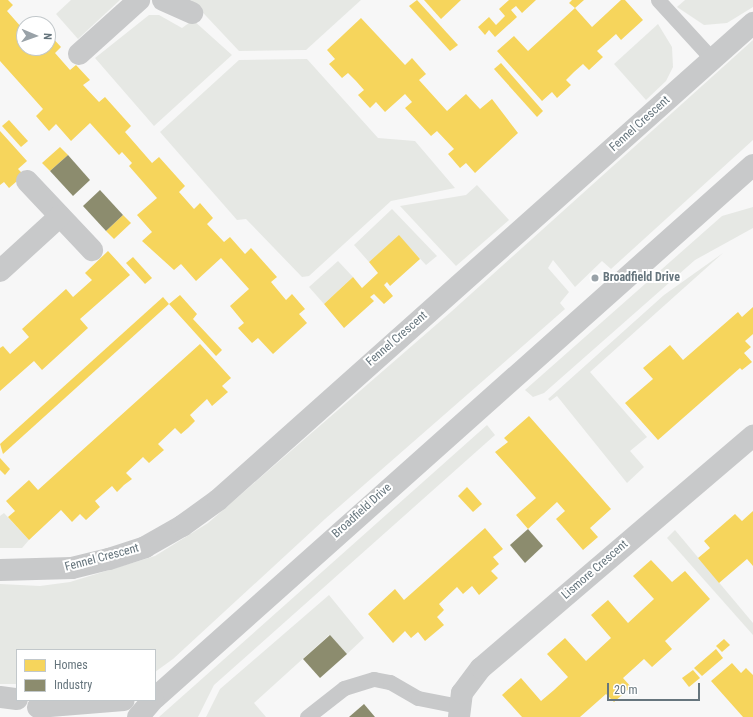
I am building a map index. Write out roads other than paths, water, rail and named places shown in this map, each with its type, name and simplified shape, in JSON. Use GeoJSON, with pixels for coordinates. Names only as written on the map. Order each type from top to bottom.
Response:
{"type":"FeatureCollection","features":[{"type":"Feature","properties":{"kind":"street"},"geometry":{"type":"LineString","coordinates":[[79,54],[139,0]]}},
{"type":"Feature","properties":{"kind":"street"},"geometry":{"type":"LineString","coordinates":[[163,0],[192,13]]}},
{"type":"Feature","properties":{"kind":"street","name":"Fennel Crescent"},"geometry":{"type":"LineString","coordinates":[[0,570],[31,572],[102,561],[145,547],[182,526],[218,500],[753,23]]}},
{"type":"Feature","properties":{"kind":"street","name":"Broadfield Drive"},"geometry":{"type":"LineString","coordinates":[[160,689],[753,165]]}},
{"type":"Feature","properties":{"kind":"street"},"geometry":{"type":"LineString","coordinates":[[27,181],[92,250]]}},
{"type":"Feature","properties":{"kind":"street"},"geometry":{"type":"LineString","coordinates":[[0,271],[60,216]]}},
{"type":"Feature","properties":{"kind":"street","name":"Lismore Crescent"},"geometry":{"type":"LineString","coordinates":[[459,711],[462,693],[481,668],[753,436]]}},
{"type":"Feature","properties":{"kind":"street"},"geometry":{"type":"LineString","coordinates":[[0,697],[16,700]]}},
{"type":"Feature","properties":{"kind":"street"},"geometry":{"type":"LineString","coordinates":[[38,708],[113,701]]}},
{"type":"Feature","properties":{"kind":"street"},"geometry":{"type":"LineString","coordinates":[[138,717],[152,701]]}},
{"type":"Feature","properties":{"kind":"lane"},"geometry":{"type":"LineString","coordinates":[[658,0],[712,60]]}},
{"type":"Feature","properties":{"kind":"lane"},"geometry":{"type":"LineString","coordinates":[[307,717],[344,688],[374,679],[390,682],[418,698],[459,711]]}},
{"type":"Feature","properties":{"kind":"place","name":"Broadfield Drive"},"geometry":{"type":"Point","coordinates":[595,278]}}]}
